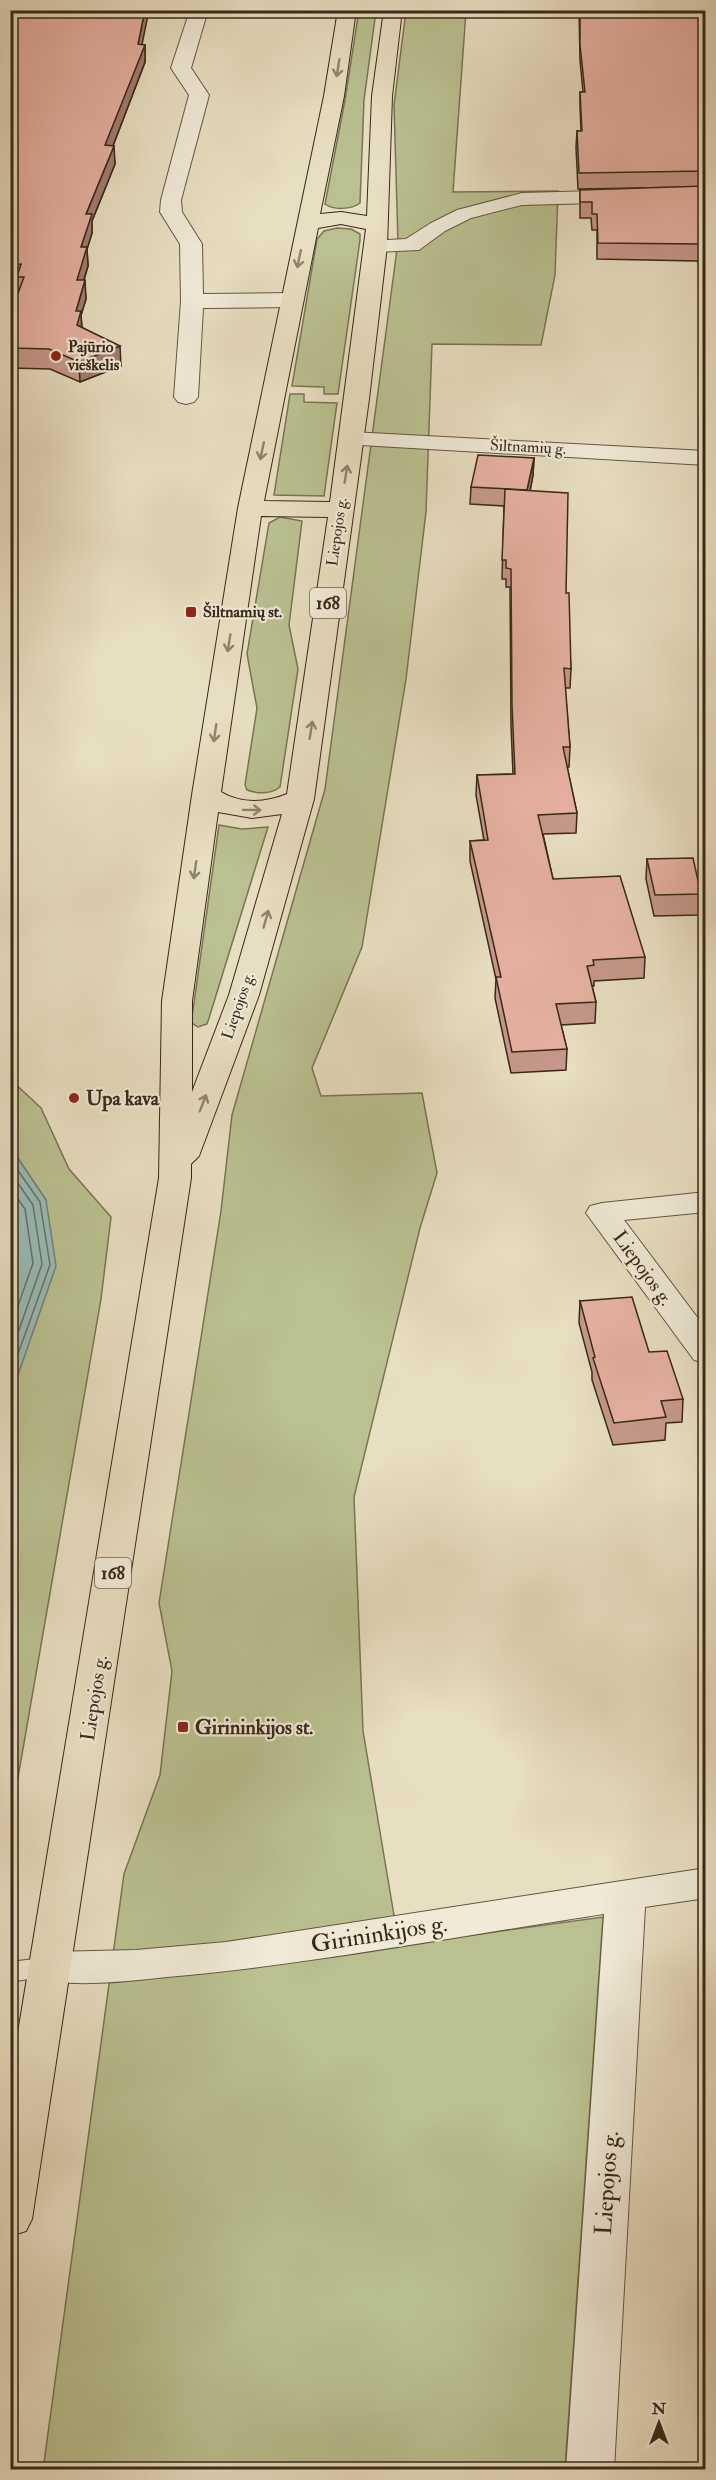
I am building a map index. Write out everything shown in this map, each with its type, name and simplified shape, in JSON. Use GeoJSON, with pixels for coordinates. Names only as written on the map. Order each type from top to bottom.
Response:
{"type":"FeatureCollection","features":[{"type":"Feature","properties":{"kind":"main road","name":"Liepojos g."},"geometry":{"type":"LineString","coordinates":[[10,2219],[31,1970],[175,1178],[177,1001],[206,795],[250,508],[333,96],[347,10]]}},
{"type":"Feature","properties":{"kind":"main road","name":"Liepojos g."},"geometry":{"type":"LineString","coordinates":[[175,1178],[244,995],[300,799],[351,439],[376,236],[382,96],[393,10]]}},
{"type":"Feature","properties":{"kind":"main road"},"geometry":{"type":"LineString","coordinates":[[306,225],[334,218],[351,218],[376,236]]}},
{"type":"Feature","properties":{"kind":"main road"},"geometry":{"type":"LineString","coordinates":[[250,508],[340,510]]}},
{"type":"Feature","properties":{"kind":"main road"},"geometry":{"type":"LineString","coordinates":[[206,795],[219,804],[239,810],[262,810],[283,806],[300,799]]}},
{"type":"Feature","properties":{"kind":"street"},"geometry":{"type":"LineString","coordinates":[[186,397],[192,301],[191,244],[171,212],[171,200],[199,95],[181,68],[199,10]]}},
{"type":"Feature","properties":{"kind":"street"},"geometry":{"type":"LineString","coordinates":[[376,236],[411,245],[438,227],[464,214],[522,199],[705,194]]}},
{"type":"Feature","properties":{"kind":"street"},"geometry":{"type":"LineString","coordinates":[[192,301],[291,300]]}},
{"type":"Feature","properties":{"kind":"street","name":"Šiltnamių g."},"geometry":{"type":"LineString","coordinates":[[351,439],[433,441],[705,458]]}},
{"type":"Feature","properties":{"kind":"street","name":"Liepojos g."},"geometry":{"type":"LineString","coordinates":[[705,1202],[602,1213],[705,1353]]}},
{"type":"Feature","properties":{"kind":"street","name":"Girininkijos g."},"geometry":{"type":"LineString","coordinates":[[31,1970],[136,1965],[226,1957],[705,1883]]}},
{"type":"Feature","properties":{"kind":"street","name":"Liepojos g."},"geometry":{"type":"LineString","coordinates":[[590,2469],[625,1897]]}},
{"type":"Feature","properties":{"kind":"green space"},"geometry":{"type":"Polygon","coordinates":[[[359,10],[376,11],[364,100],[360,203],[352,207],[337,208],[325,204],[359,10]]]}},
{"type":"Feature","properties":{"kind":"green space"},"geometry":{"type":"Polygon","coordinates":[[[406,11],[466,11],[453,192],[558,191],[555,275],[541,345],[432,344],[426,512],[406,679],[362,947],[312,1068],[321,1096],[422,1093],[437,1173],[420,1228],[354,1497],[363,1731],[399,1945],[603,1917],[565,2469],[43,2470],[124,1874],[160,1775],[172,1671],[159,1603],[221,1211],[232,1115],[325,789],[398,242],[394,105],[406,11]]]}},
{"type":"Feature","properties":{"kind":"green space"},"geometry":{"type":"Polygon","coordinates":[[[337,228],[351,229],[360,234],[360,240],[338,394],[324,394],[324,387],[292,386],[317,239],[324,231],[337,228]]]}},
{"type":"Feature","properties":{"kind":"green space"},"geometry":{"type":"Polygon","coordinates":[[[290,394],[304,394],[304,402],[337,403],[324,496],[274,495],[290,394]]]}},
{"type":"Feature","properties":{"kind":"green space"},"geometry":{"type":"Polygon","coordinates":[[[280,517],[302,521],[289,625],[298,669],[280,787],[268,793],[260,793],[247,790],[245,785],[257,708],[247,654],[269,523],[280,517]]]}},
{"type":"Feature","properties":{"kind":"green space"},"geometry":{"type":"Polygon","coordinates":[[[219,825],[242,829],[268,827],[207,1024],[198,1027],[192,1023],[192,1017],[219,825]]]}},
{"type":"Feature","properties":{"kind":"green space"},"geometry":{"type":"Polygon","coordinates":[[[11,1080],[41,1108],[69,1169],[111,1217],[101,1299],[11,1818],[11,1387],[18,1375],[46,1200],[11,1148],[11,1080]]]}},
{"type":"Feature","properties":{"kind":"water"},"geometry":{"type":"Polygon","coordinates":[[[11,1148],[46,1200],[56,1266],[18,1375],[11,1387],[11,1148]]]}},
{"type":"Feature","properties":{"kind":"building"},"geometry":{"type":"Polygon","coordinates":[[[10,10],[145,10],[138,44],[145,45],[105,145],[114,146],[86,214],[92,214],[81,247],[87,247],[77,280],[85,280],[76,311],[81,311],[77,325],[120,346],[79,362],[49,349],[10,348],[10,315],[24,277],[17,277],[21,264],[10,265],[10,10]]]}},
{"type":"Feature","properties":{"kind":"building"},"geometry":{"type":"Polygon","coordinates":[[[580,10],[705,10],[705,171],[579,173],[577,131],[582,131],[580,92],[585,92],[580,45],[580,10]]]}},
{"type":"Feature","properties":{"kind":"building"},"geometry":{"type":"Polygon","coordinates":[[[705,186],[705,348],[698,244],[598,243],[597,214],[592,214],[592,202],[580,202],[580,190],[705,186]]]}},
{"type":"Feature","properties":{"kind":"building"},"geometry":{"type":"Polygon","coordinates":[[[478,455],[534,458],[527,490],[471,487],[478,455]]]}},
{"type":"Feature","properties":{"kind":"building"},"geometry":{"type":"Polygon","coordinates":[[[505,489],[568,493],[566,593],[569,593],[571,669],[564,668],[570,747],[563,747],[577,813],[538,815],[553,879],[620,876],[645,957],[593,960],[594,965],[587,966],[596,1002],[556,1004],[567,1049],[512,1052],[496,977],[501,977],[470,841],[488,840],[477,775],[515,774],[511,569],[506,568],[506,560],[502,560],[505,489]]]}},
{"type":"Feature","properties":{"kind":"building"},"geometry":{"type":"Polygon","coordinates":[[[693,858],[701,894],[655,895],[647,859],[693,858]]]}},
{"type":"Feature","properties":{"kind":"building"},"geometry":{"type":"Polygon","coordinates":[[[632,1297],[649,1352],[667,1351],[683,1399],[661,1401],[666,1417],[614,1423],[593,1358],[595,1357],[580,1301],[632,1297]]]}},
{"type":"Feature","properties":{"kind":"place","name":"Pajūrio vieškelis"},"geometry":{"type":"Point","coordinates":[56,356]}},
{"type":"Feature","properties":{"kind":"place","name":"Šiltnamių st."},"geometry":{"type":"Point","coordinates":[191,612]}},
{"type":"Feature","properties":{"kind":"place","name":"Upa kava"},"geometry":{"type":"Point","coordinates":[74,1098]}},
{"type":"Feature","properties":{"kind":"place","name":"Girininkijos st."},"geometry":{"type":"Point","coordinates":[183,1727]}}]}
